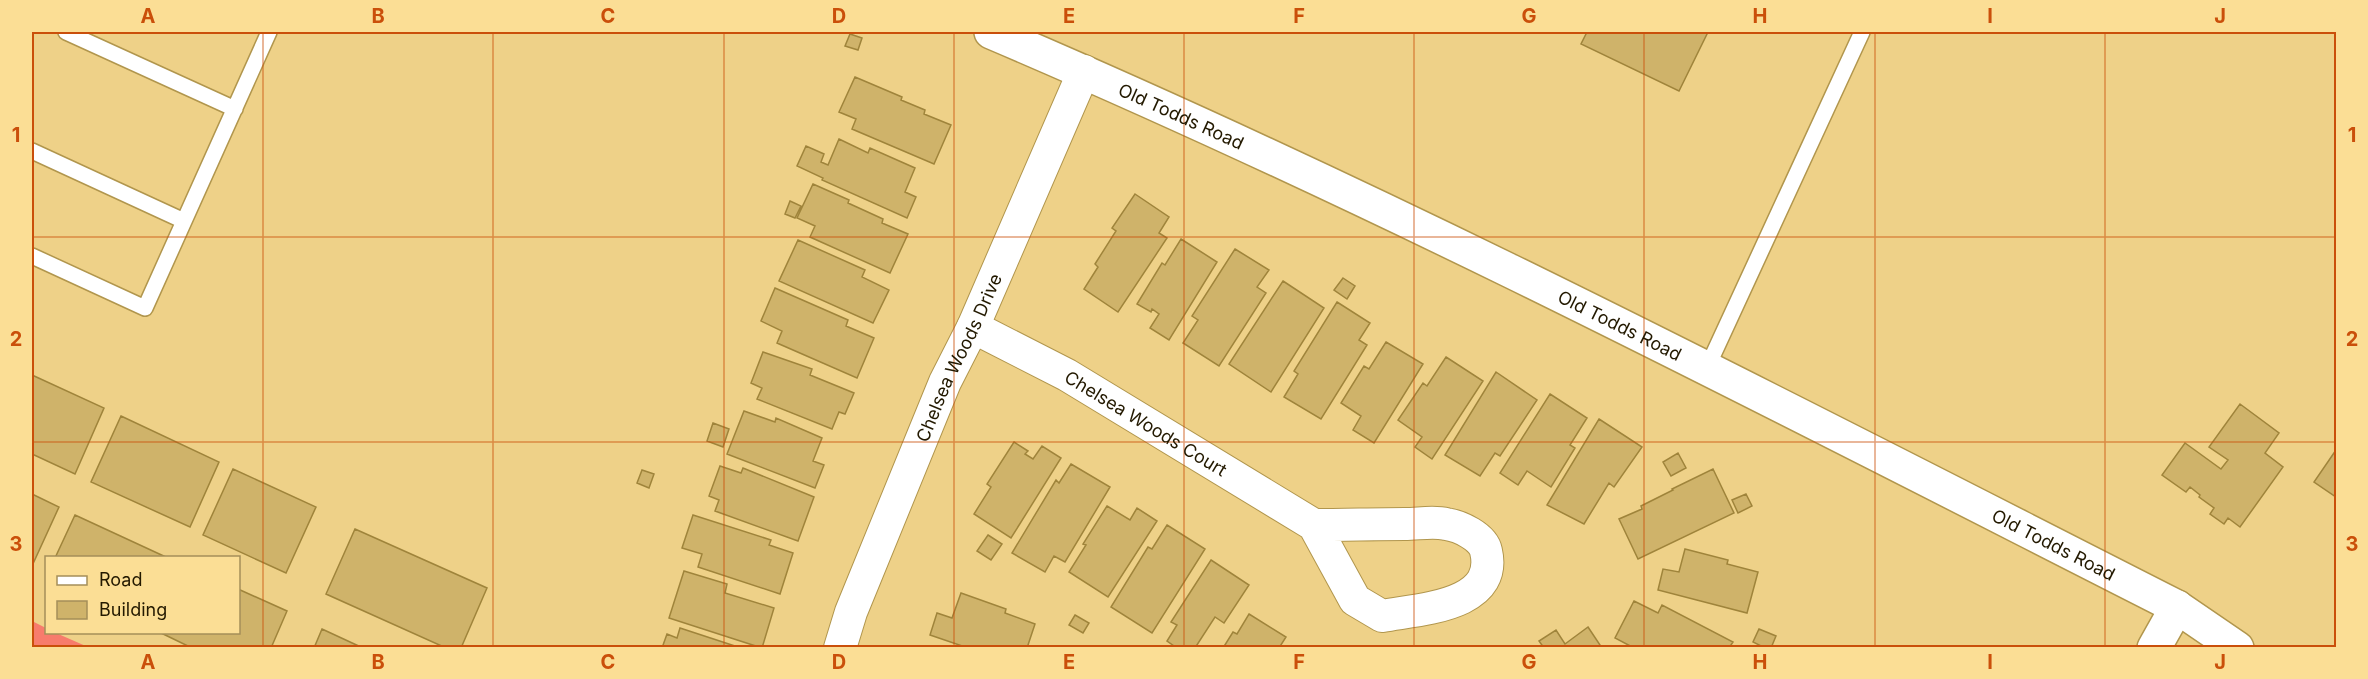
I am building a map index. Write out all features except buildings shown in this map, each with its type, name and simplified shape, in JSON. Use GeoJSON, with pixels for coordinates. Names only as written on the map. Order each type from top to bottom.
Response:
{"type":"FeatureCollection","features":[{"type":"Feature","properties":{"kind":"main road","name":"Old Todds Road"},"geometry":{"type":"LineString","coordinates":[[991,32],[1084,71],[1408,220],[1707,368],[2177,607],[2237,648]]}},
{"type":"Feature","properties":{"kind":"main road"},"geometry":{"type":"LineString","coordinates":[[2154,648],[2177,607]]}},
{"type":"Feature","properties":{"kind":"street","name":"Chelsea Woods Drive"},"geometry":{"type":"LineString","coordinates":[[840,648],[851,612],[945,381],[973,327],[1084,71]]}},
{"type":"Feature","properties":{"kind":"street","name":"Chelsea Woods Court"},"geometry":{"type":"LineString","coordinates":[[973,327],[1067,375],[1314,525]]}},
{"type":"Feature","properties":{"kind":"street"},"geometry":{"type":"LineString","coordinates":[[1446,524],[1468,532],[1485,545],[1489,563],[1482,581],[1472,593],[1454,603],[1382,616],[1355,600],[1314,525],[1446,524]]}},
{"type":"Feature","properties":{"kind":"lane"},"geometry":{"type":"LineString","coordinates":[[66,32],[235,109]]}},
{"type":"Feature","properties":{"kind":"lane"},"geometry":{"type":"LineString","coordinates":[[32,256],[145,308],[269,32]]}},
{"type":"Feature","properties":{"kind":"lane"},"geometry":{"type":"LineString","coordinates":[[1707,368],[1862,32]]}},
{"type":"Feature","properties":{"kind":"lane"},"geometry":{"type":"LineString","coordinates":[[32,151],[184,221]]}},
{"type":"Feature","properties":{"kind":"shaded area"},"geometry":{"type":"Polygon","coordinates":[[[32,621],[45,628],[45,634],[58,634],[88,647],[32,647],[32,621]]]}}]}
